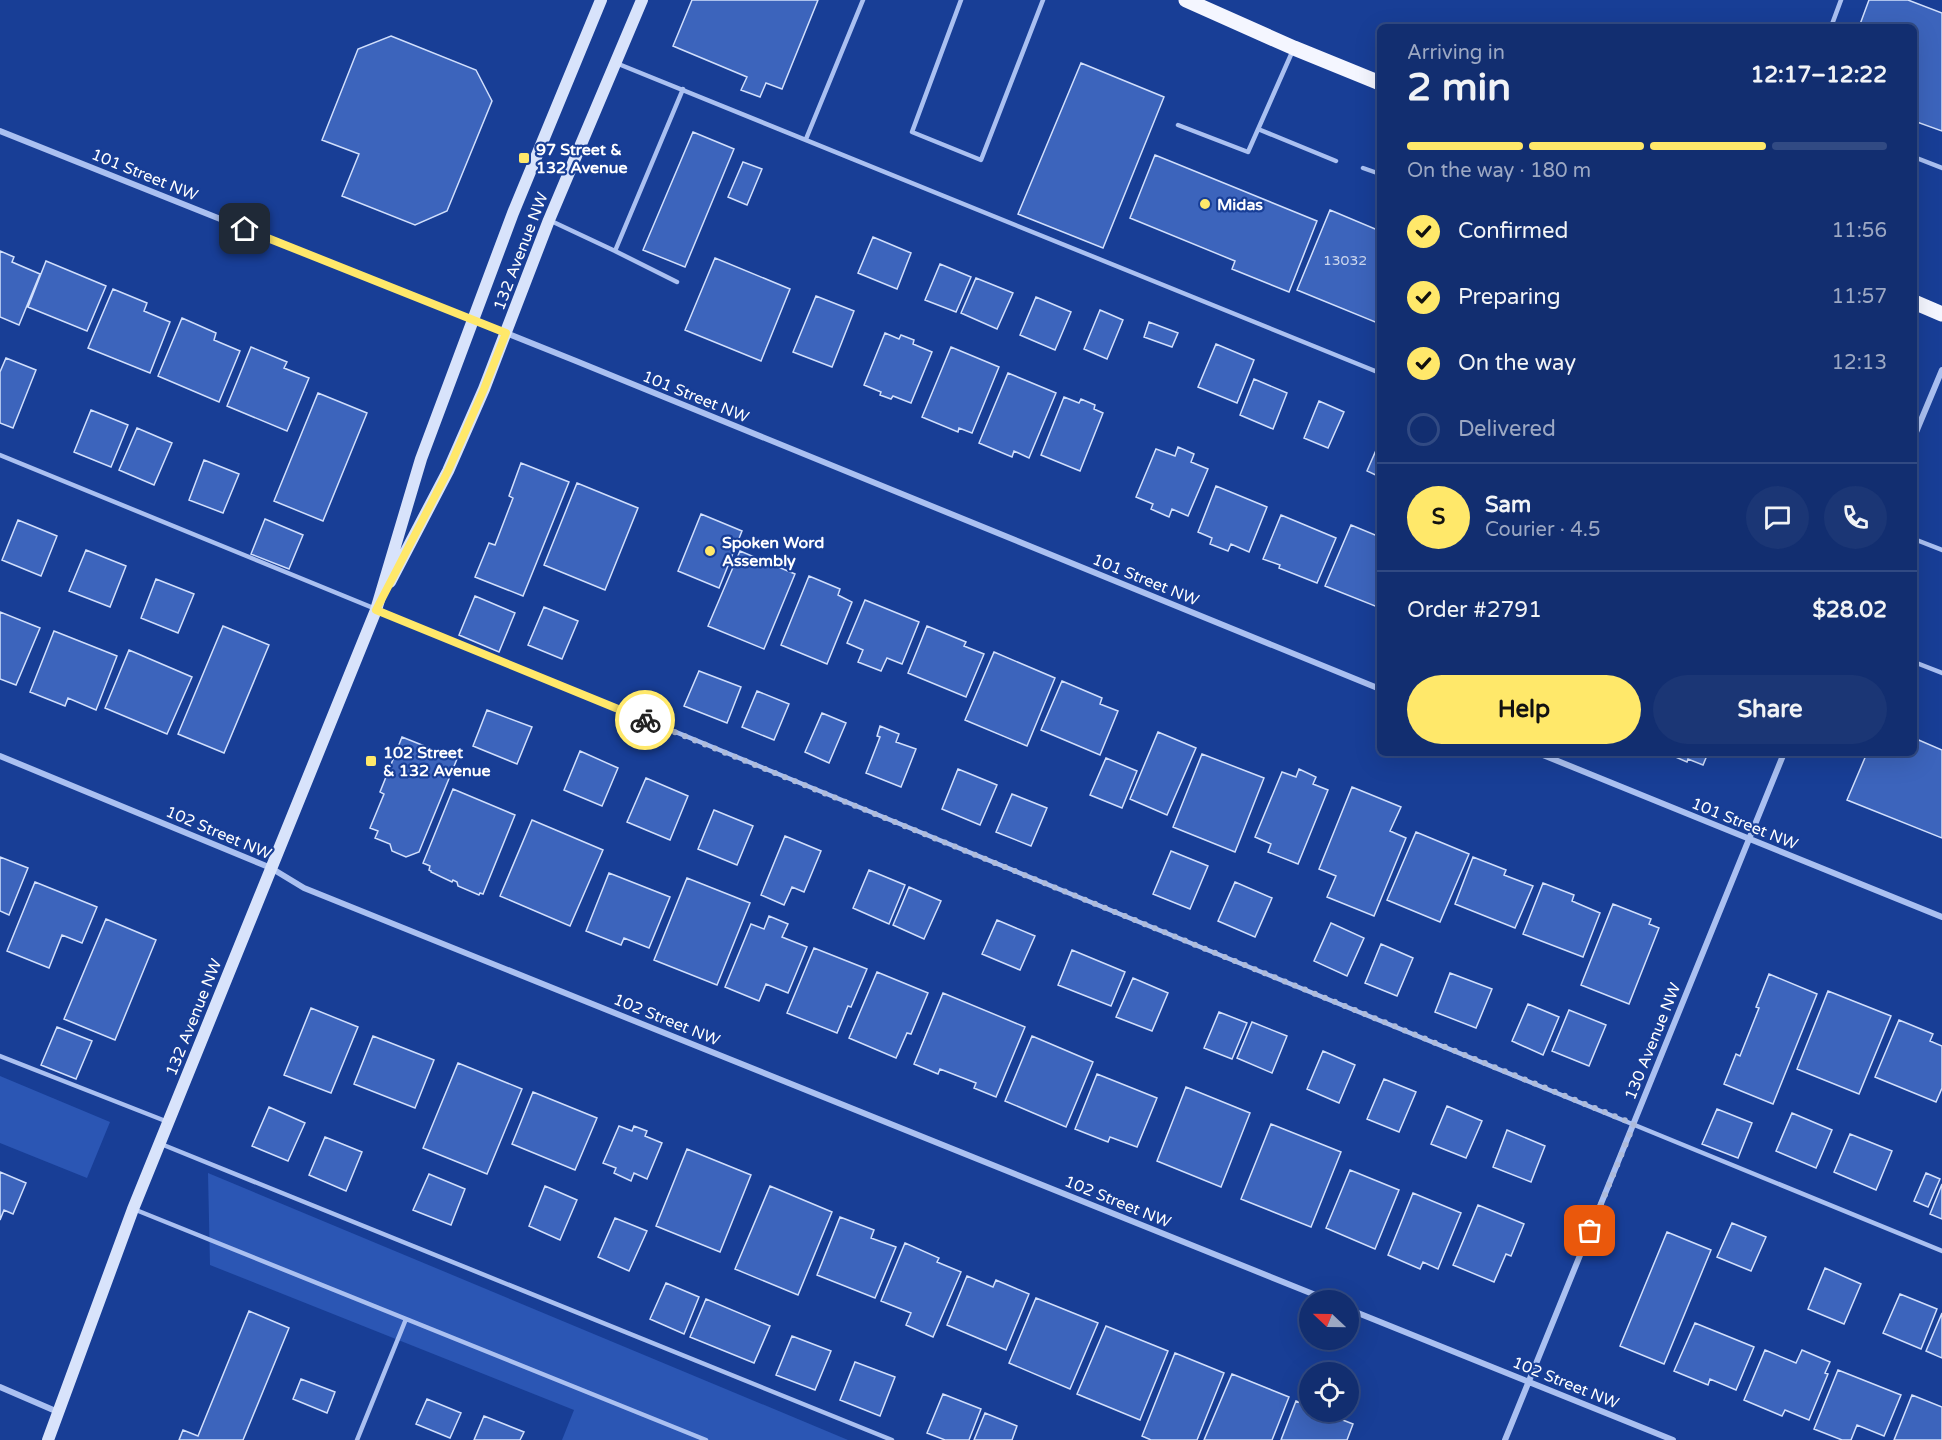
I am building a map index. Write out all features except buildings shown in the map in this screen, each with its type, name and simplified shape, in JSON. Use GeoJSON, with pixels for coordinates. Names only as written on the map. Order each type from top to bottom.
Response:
{"type":"FeatureCollection","features":[{"type":"Feature","properties":{"kind":"main road"},"geometry":{"type":"LineString","coordinates":[[1186,0],[1377,82]]}},
{"type":"Feature","properties":{"kind":"main road"},"geometry":{"type":"LineString","coordinates":[[1917,303],[1942,314]]}},
{"type":"Feature","properties":{"kind":"street","name":"132 Avenue NW"},"geometry":{"type":"LineString","coordinates":[[48,1440],[159,1143],[376,610],[422,459],[513,213],[601,0]]}},
{"type":"Feature","properties":{"kind":"street","name":"132 Avenue NW"},"geometry":{"type":"LineString","coordinates":[[376,610],[448,471],[484,389],[549,220],[642,0]]}},
{"type":"Feature","properties":{"kind":"street","name":"101 Street NW"},"geometry":{"type":"LineString","coordinates":[[0,131],[474,320],[1377,688]]}},
{"type":"Feature","properties":{"kind":"street"},"geometry":{"type":"LineString","coordinates":[[1917,430],[1942,370]]}},
{"type":"Feature","properties":{"kind":"street","name":"102 Street NW"},"geometry":{"type":"LineString","coordinates":[[0,756],[271,868],[304,888],[1303,1290]]}},
{"type":"Feature","properties":{"kind":"street","name":"101 Street NW"},"geometry":{"type":"LineString","coordinates":[[1545,756],[1942,917]]}},
{"type":"Feature","properties":{"kind":"street","name":"130 Avenue NW"},"geometry":{"type":"LineString","coordinates":[[1505,1440],[1783,756]]}},
{"type":"Feature","properties":{"kind":"street","name":"102 Street NW"},"geometry":{"type":"LineString","coordinates":[[1359,1313],[1673,1440]]}},
{"type":"Feature","properties":{"kind":"street"},"geometry":{"type":"LineString","coordinates":[[0,1387],[58,1412]]}},
{"type":"Feature","properties":{"kind":"lane"},"geometry":{"type":"LineString","coordinates":[[806,138],[863,0]]}},
{"type":"Feature","properties":{"kind":"lane"},"geometry":{"type":"LineString","coordinates":[[961,0],[912,132],[981,159],[1043,0]]}},
{"type":"Feature","properties":{"kind":"lane"},"geometry":{"type":"LineString","coordinates":[[1832,24],[1841,0]]}},
{"type":"Feature","properties":{"kind":"lane"},"geometry":{"type":"LineString","coordinates":[[1178,124],[1248,152],[1294,48]]}},
{"type":"Feature","properties":{"kind":"lane"},"geometry":{"type":"LineString","coordinates":[[616,63],[806,138],[1377,372]]}},
{"type":"Feature","properties":{"kind":"lane"},"geometry":{"type":"LineString","coordinates":[[615,251],[683,89]]}},
{"type":"Feature","properties":{"kind":"lane"},"geometry":{"type":"LineString","coordinates":[[1258,129],[1336,161]]}},
{"type":"Feature","properties":{"kind":"lane"},"geometry":{"type":"LineString","coordinates":[[1917,158],[1942,168]]}},
{"type":"Feature","properties":{"kind":"lane"},"geometry":{"type":"LineString","coordinates":[[1363,168],[1377,173]]}},
{"type":"Feature","properties":{"kind":"lane"},"geometry":{"type":"LineString","coordinates":[[549,220],[677,282]]}},
{"type":"Feature","properties":{"kind":"lane"},"geometry":{"type":"LineString","coordinates":[[0,455],[1942,1251]]}},
{"type":"Feature","properties":{"kind":"lane"},"geometry":{"type":"LineString","coordinates":[[1917,540],[1942,550]]}},
{"type":"Feature","properties":{"kind":"lane"},"geometry":{"type":"LineString","coordinates":[[1917,663],[1942,673]]}},
{"type":"Feature","properties":{"kind":"lane"},"geometry":{"type":"LineString","coordinates":[[0,1056],[168,1122]]}},
{"type":"Feature","properties":{"kind":"lane"},"geometry":{"type":"LineString","coordinates":[[159,1143],[892,1440]]}},
{"type":"Feature","properties":{"kind":"lane"},"geometry":{"type":"LineString","coordinates":[[133,1209],[706,1440]]}},
{"type":"Feature","properties":{"kind":"lane"},"geometry":{"type":"LineString","coordinates":[[357,1440],[406,1319]]}},
{"type":"Feature","properties":{"kind":"shaded area"},"geometry":{"type":"Polygon","coordinates":[[[0,1076],[110,1122],[87,1178],[0,1143],[0,1076]]]}},
{"type":"Feature","properties":{"kind":"shaded area"},"geometry":{"type":"Polygon","coordinates":[[[208,1173],[848,1440],[562,1440],[574,1410],[210,1265],[208,1173]]]}},
{"type":"Feature","properties":{"kind":"way so far"},"geometry":{"type":"LineString","coordinates":[[645,720],[1634,1124],[1590,1231]]}},
{"type":"Feature","properties":{"kind":"place","name":"97 Street & 132 Avenue"},"geometry":{"type":"Point","coordinates":[524,158]}},
{"type":"Feature","properties":{"kind":"place","name":"Midas"},"geometry":{"type":"Point","coordinates":[1205,204]}},
{"type":"Feature","properties":{"kind":"place","name":"Spoken Word Assembly"},"geometry":{"type":"Point","coordinates":[710,551]}},
{"type":"Feature","properties":{"kind":"place","name":"102 Street & 132 Avenue"},"geometry":{"type":"Point","coordinates":[371,761]}},
{"type":"Feature","properties":{"kind":"route"},"geometry":{"type":"LineString","coordinates":[[245,229],[506,333],[448,471],[376,610],[645,720]]}}]}
